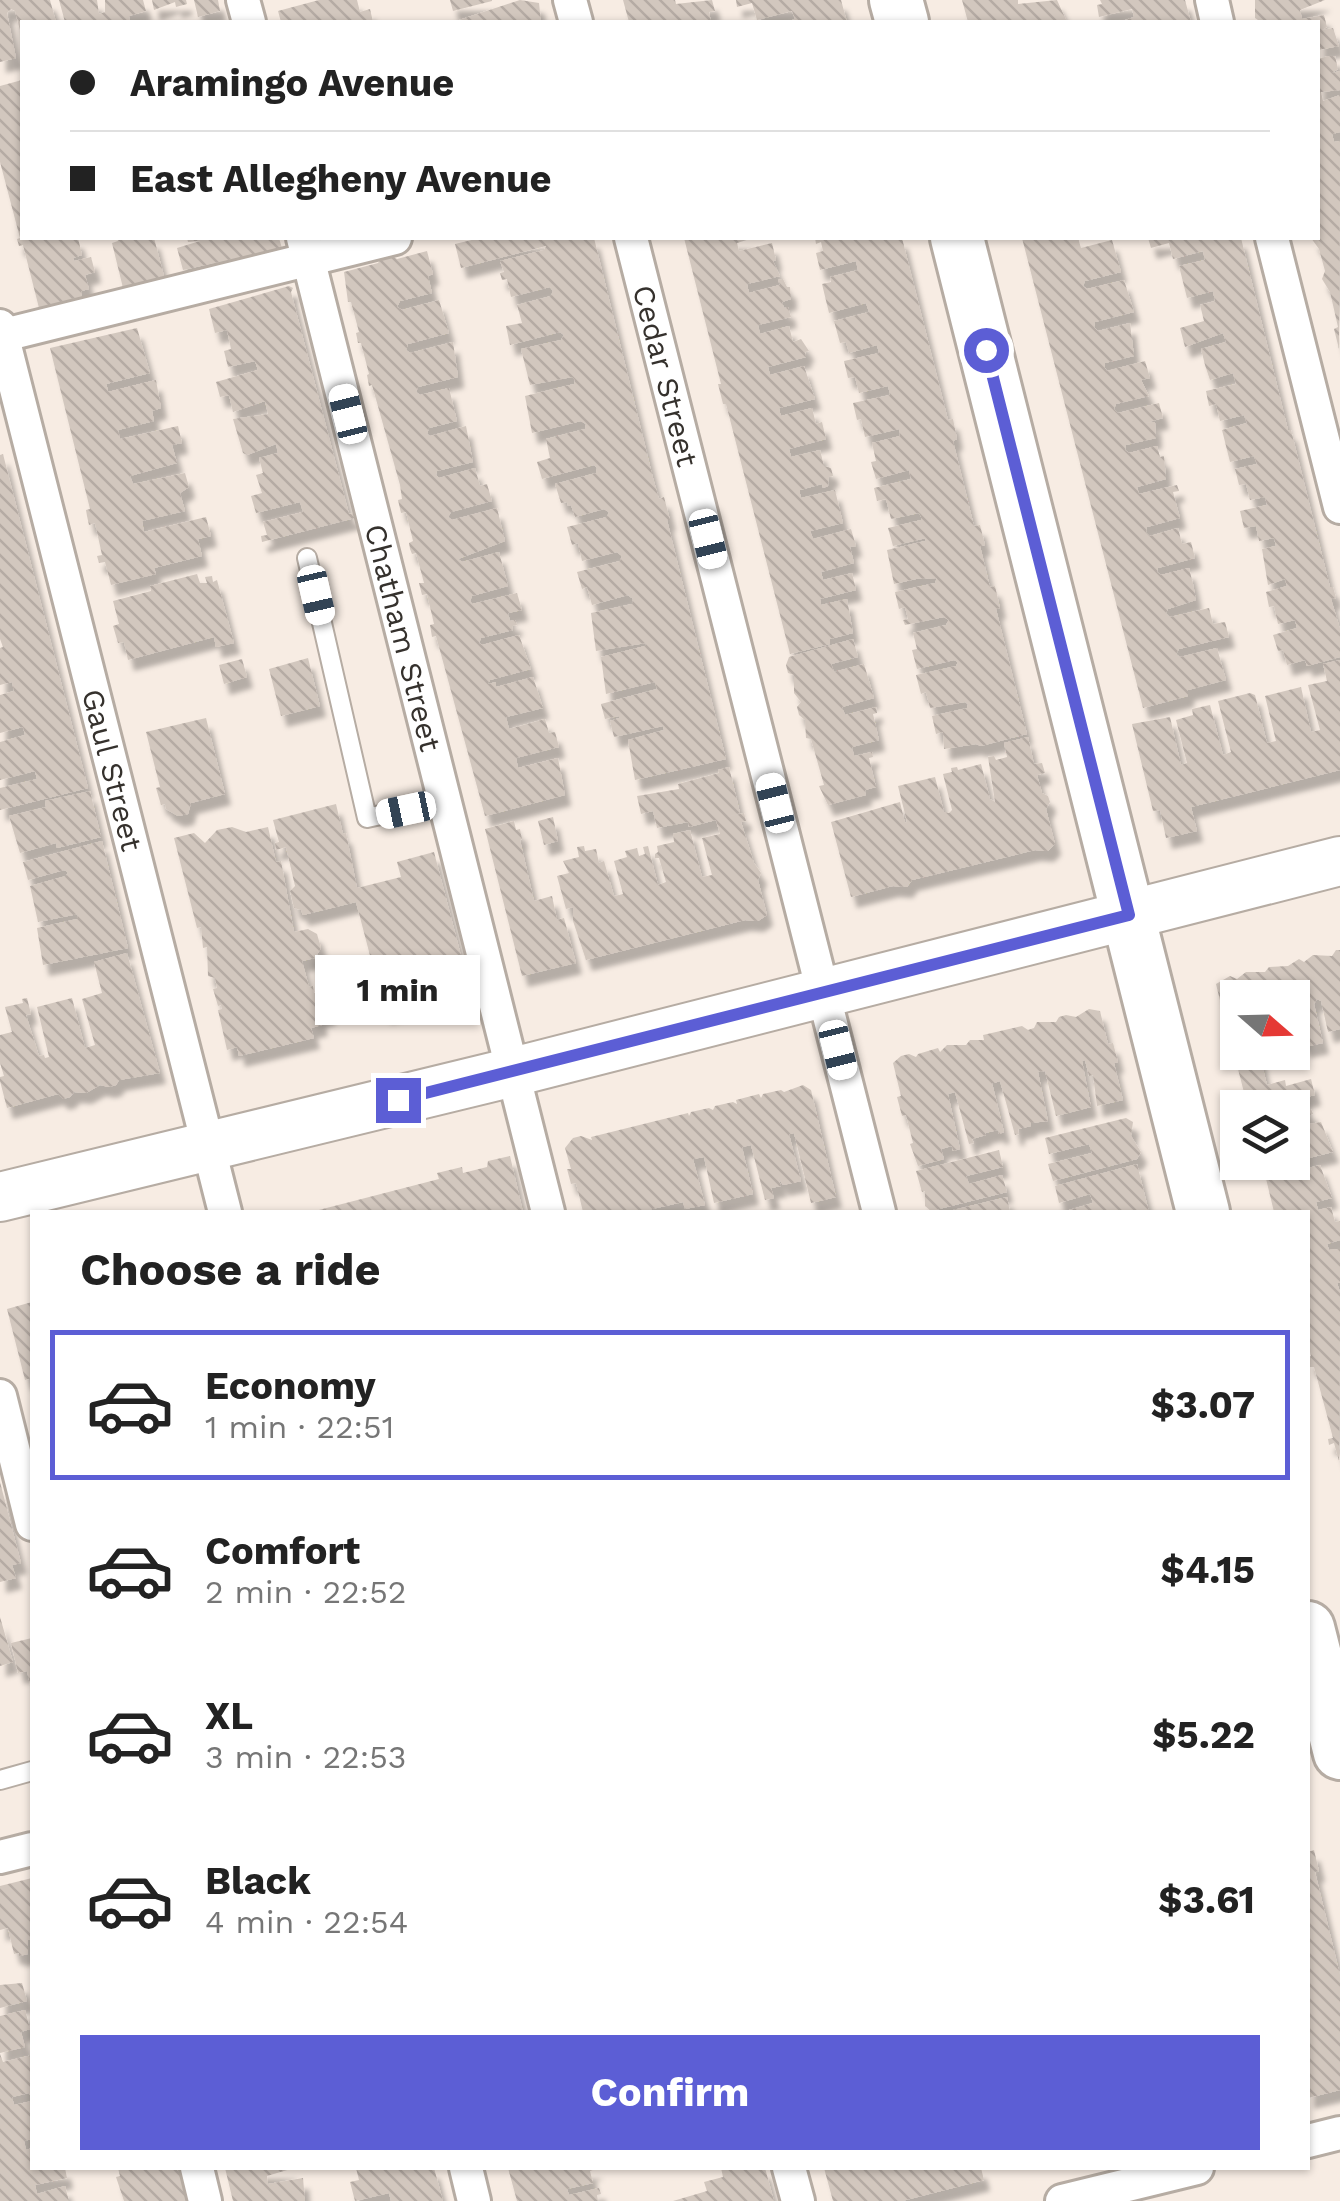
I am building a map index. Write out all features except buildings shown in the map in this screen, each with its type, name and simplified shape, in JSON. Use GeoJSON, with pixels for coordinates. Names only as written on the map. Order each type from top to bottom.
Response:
{"type":"FeatureCollection","features":[{"type":"Feature","properties":{"kind":"main road"},"geometry":{"type":"LineString","coordinates":[[958,240],[1203,1210]]}},
{"type":"Feature","properties":{"kind":"main road"},"geometry":{"type":"LineString","coordinates":[[1310,1633],[1330,1678],[1340,1753]]}},
{"type":"Feature","properties":{"kind":"street"},"geometry":{"type":"LineString","coordinates":[[1,333],[306,249],[379,240]]}},
{"type":"Feature","properties":{"kind":"street","name":"Cedar Street"},"geometry":{"type":"LineString","coordinates":[[632,240],[878,1210]]}},
{"type":"Feature","properties":{"kind":"street"},"geometry":{"type":"LineString","coordinates":[[1273,240],[1340,507]]}},
{"type":"Feature","properties":{"kind":"street","name":"Chatham Street"},"geometry":{"type":"LineString","coordinates":[[306,249],[547,1210]]}},
{"type":"Feature","properties":{"kind":"street","name":"Gaul Street"},"geometry":{"type":"LineString","coordinates":[[1,333],[224,1210]]}},
{"type":"Feature","properties":{"kind":"street"},"geometry":{"type":"LineString","coordinates":[[0,1197],[512,1072],[1340,860]]}},
{"type":"Feature","properties":{"kind":"street"},"geometry":{"type":"LineString","coordinates":[[0,1396],[30,1516]]}},
{"type":"Feature","properties":{"kind":"street"},"geometry":{"type":"LineString","coordinates":[[0,1857],[30,1850]]}},
{"type":"Feature","properties":{"kind":"street"},"geometry":{"type":"LineString","coordinates":[[1310,2140],[1340,2133]]}},
{"type":"Feature","properties":{"kind":"street"},"geometry":{"type":"LineString","coordinates":[[197,2170],[205,2201]]}},
{"type":"Feature","properties":{"kind":"street"},"geometry":{"type":"LineString","coordinates":[[466,2170],[474,2201]]}},
{"type":"Feature","properties":{"kind":"street"},"geometry":{"type":"LineString","coordinates":[[790,2170],[798,2201]]}},
{"type":"Feature","properties":{"kind":"street"},"geometry":{"type":"LineString","coordinates":[[1062,2201],[1124,2176],[1180,2170]]}},
{"type":"Feature","properties":{"kind":"lane"},"geometry":{"type":"LineString","coordinates":[[307,558],[367,818],[444,801]]}},
{"type":"Feature","properties":{"kind":"lane"},"geometry":{"type":"LineString","coordinates":[[0,1780],[30,1772]]}},
{"type":"Feature","properties":{"kind":"route"},"geometry":{"type":"LineString","coordinates":[[398,1100],[1129,915],[986,350]]}}]}
